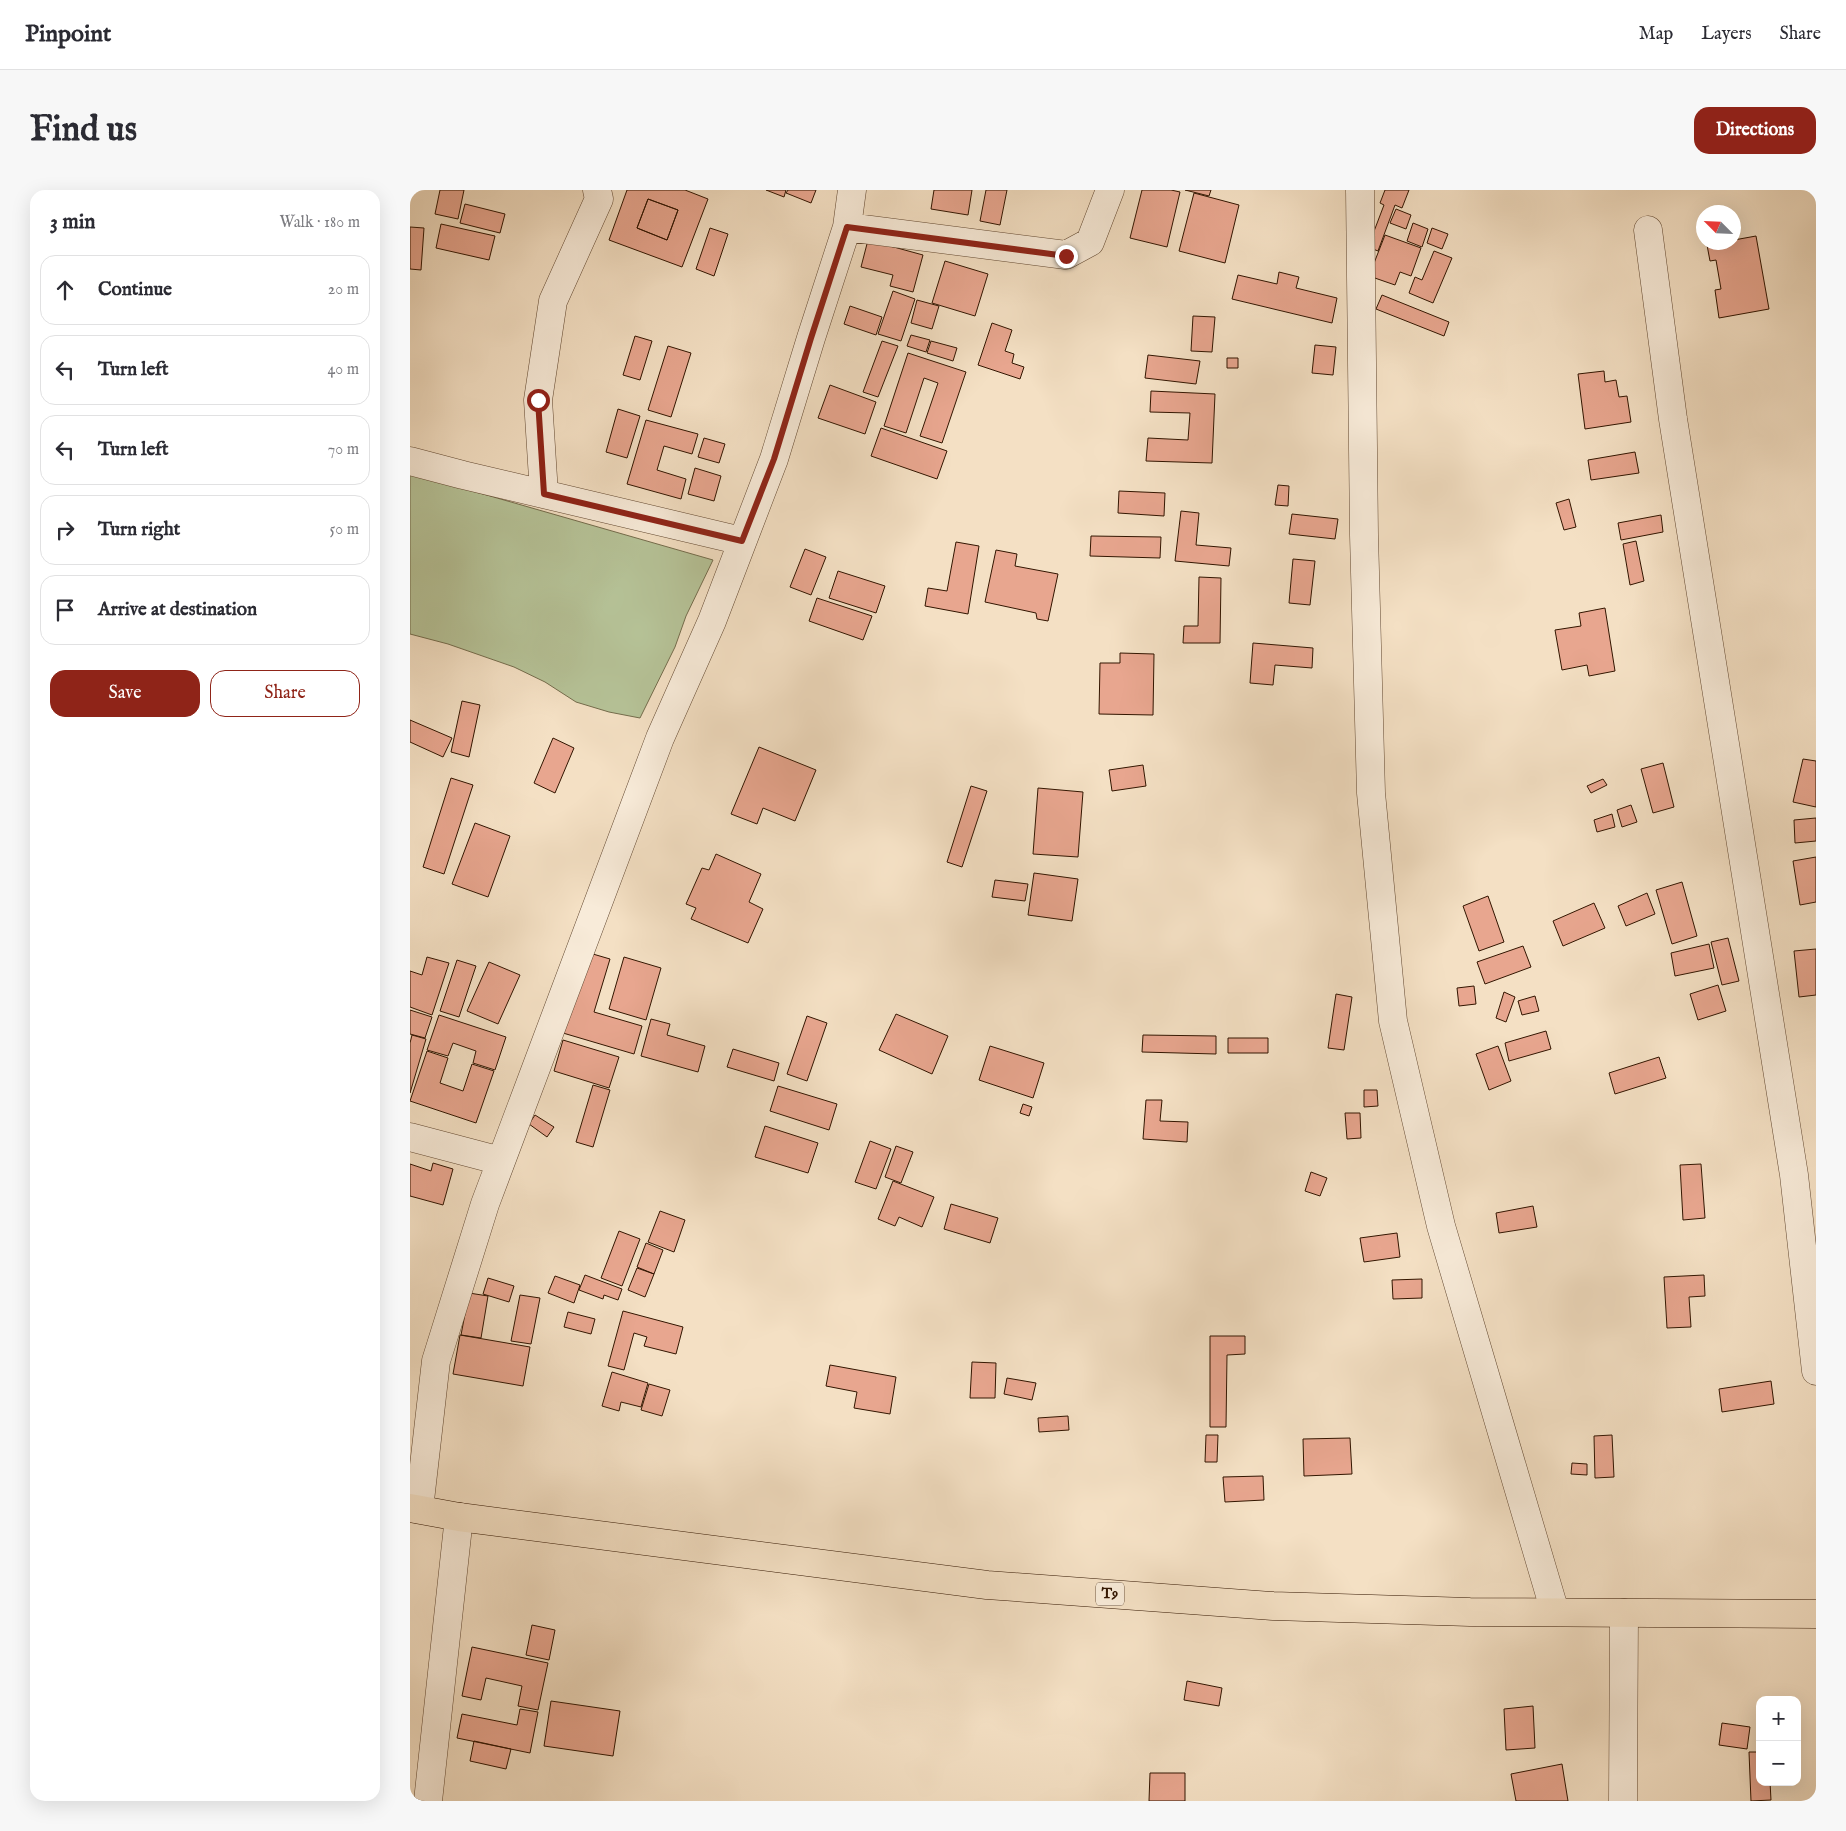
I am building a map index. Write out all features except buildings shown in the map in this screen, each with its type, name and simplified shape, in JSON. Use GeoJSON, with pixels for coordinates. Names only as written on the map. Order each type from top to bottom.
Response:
{"type":"FeatureCollection","features":[{"type":"Feature","properties":{"kind":"highway","name":"T9"},"geometry":{"type":"LineString","coordinates":[[414,1508],[459,1517],[987,1585],[1273,1606],[1470,1612],[1816,1614]]}},
{"type":"Feature","properties":{"kind":"street"},"geometry":{"type":"LineString","coordinates":[[544,494],[538,400],[553,301],[599,199],[597,190]]}},
{"type":"Feature","properties":{"kind":"street"},"geometry":{"type":"LineString","coordinates":[[414,1508],[436,1361],[485,1204],[660,738],[712,621],[774,459],[847,227],[852,190]]}},
{"type":"Feature","properties":{"kind":"street"},"geometry":{"type":"LineString","coordinates":[[847,227],[1066,256],[1090,242],[1110,190]]}},
{"type":"Feature","properties":{"kind":"street"},"geometry":{"type":"LineString","coordinates":[[1360,190],[1364,535],[1371,793],[1393,1020],[1441,1226],[1555,1612]]}},
{"type":"Feature","properties":{"kind":"street"},"geometry":{"type":"LineString","coordinates":[[1648,230],[1673,419],[1794,1175],[1816,1371]]}},
{"type":"Feature","properties":{"kind":"street"},"geometry":{"type":"LineString","coordinates":[[410,461],[742,541]]}},
{"type":"Feature","properties":{"kind":"street"},"geometry":{"type":"LineString","coordinates":[[410,1137],[501,1161]]}},
{"type":"Feature","properties":{"kind":"street"},"geometry":{"type":"LineString","coordinates":[[428,1801],[459,1517]]}},
{"type":"Feature","properties":{"kind":"street"},"geometry":{"type":"LineString","coordinates":[[1623,1801],[1624,1613]]}},
{"type":"Feature","properties":{"kind":"green space"},"geometry":{"type":"Polygon","coordinates":[[[410,473],[713,560],[686,616],[675,647],[640,718],[609,712],[576,702],[545,682],[514,667],[448,644],[410,634],[410,473]]]}},
{"type":"Feature","properties":{"kind":"route"},"geometry":{"type":"LineString","coordinates":[[538,400],[544,494],[742,541],[774,459],[847,227],[1066,256]]}}]}
